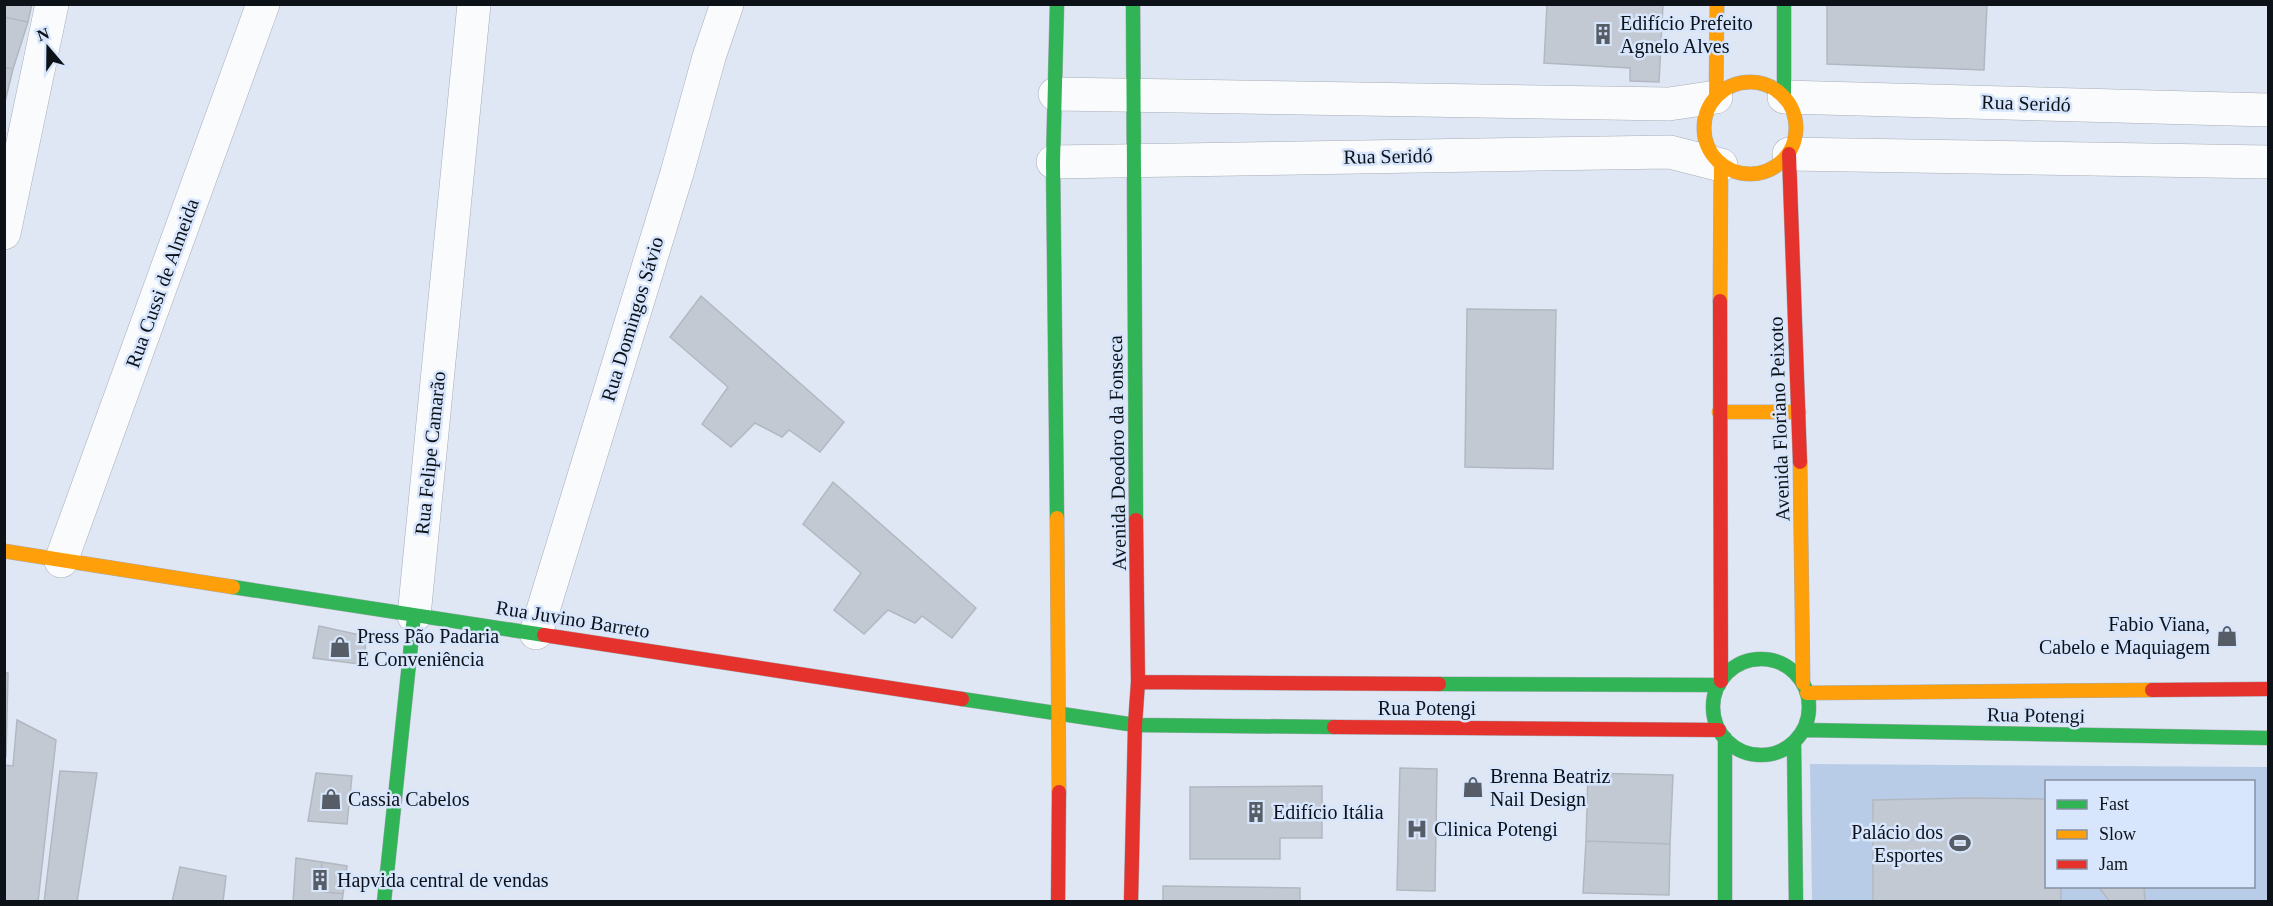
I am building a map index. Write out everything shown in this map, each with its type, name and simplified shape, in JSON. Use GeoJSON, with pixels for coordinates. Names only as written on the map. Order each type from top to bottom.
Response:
{"type":"FeatureCollection","features":[{"type":"Feature","properties":{"kind":"main road"},"geometry":{"type":"LineString","coordinates":[[1057,4],[1053,162],[1059,715],[1058,902]]}},
{"type":"Feature","properties":{"kind":"main road","name":"Avenida Deodoro da Fonseca"},"geometry":{"type":"LineString","coordinates":[[1131,902],[1138,682],[1133,4]]}},
{"type":"Feature","properties":{"kind":"main road"},"geometry":{"type":"LineString","coordinates":[[1716,97],[1717,4]]}},
{"type":"Feature","properties":{"kind":"main road"},"geometry":{"type":"LineString","coordinates":[[1784,96],[1785,4]]}},
{"type":"Feature","properties":{"kind":"main road"},"geometry":{"type":"LineString","coordinates":[[1750,83],[1772,87],[1784,96],[1793,109],[1796,124],[1795,139],[1789,154],[1779,165],[1765,172],[1750,174],[1735,172],[1721,165],[1711,154],[1705,139],[1704,124],[1708,110],[1716,97],[1728,88],[1750,83]]}},
{"type":"Feature","properties":{"kind":"main road","name":"Avenida Floriano Peixoto"},"geometry":{"type":"LineString","coordinates":[[1789,154],[1805,688]]}},
{"type":"Feature","properties":{"kind":"main road"},"geometry":{"type":"LineString","coordinates":[[1721,165],[1720,683],[1713,707],[1722,734],[1725,902]]}},
{"type":"Feature","properties":{"kind":"main road"},"geometry":{"type":"LineString","coordinates":[[1719,412],[1798,412]]}},
{"type":"Feature","properties":{"kind":"main road","name":"Rua Juvino Barreto"},"geometry":{"type":"LineString","coordinates":[[4,550],[61,561],[414,616],[1135,725]]}},
{"type":"Feature","properties":{"kind":"main road","name":"Rua Felipe Camarão"},"geometry":{"type":"LineString","coordinates":[[384,902],[414,616]]}},
{"type":"Feature","properties":{"kind":"main road"},"geometry":{"type":"LineString","coordinates":[[1720,683],[1732,670],[1745,662],[1758,659],[1783,665],[1794,672],[1805,688],[1810,705],[1803,730],[1794,743],[1780,751],[1766,755],[1743,751],[1736,748],[1722,734]]}},
{"type":"Feature","properties":{"kind":"main road","name":"Rua Potengi"},"geometry":{"type":"LineString","coordinates":[[1138,682],[1720,683]]}},
{"type":"Feature","properties":{"kind":"main road","name":"Rua Potengi"},"geometry":{"type":"LineString","coordinates":[[1805,688],[2268,689]]}},
{"type":"Feature","properties":{"kind":"main road","name":"Rua Potengi"},"geometry":{"type":"LineString","coordinates":[[1135,725],[1722,734]]}},
{"type":"Feature","properties":{"kind":"main road","name":"Rua Potengi"},"geometry":{"type":"LineString","coordinates":[[1803,730],[2268,738]]}},
{"type":"Feature","properties":{"kind":"main road"},"geometry":{"type":"LineString","coordinates":[[1794,743],[1796,902]]}},
{"type":"Feature","properties":{"kind":"street"},"geometry":{"type":"LineString","coordinates":[[4,233],[52,4]]}},
{"type":"Feature","properties":{"kind":"street","name":"Rua Cussi de Almeida"},"geometry":{"type":"LineString","coordinates":[[61,561],[263,4]]}},
{"type":"Feature","properties":{"kind":"street","name":"Rua Felipe Camarão"},"geometry":{"type":"LineString","coordinates":[[414,616],[474,4]]}},
{"type":"Feature","properties":{"kind":"street","name":"Rua Domingos Sávio"},"geometry":{"type":"LineString","coordinates":[[536,633],[673,184],[709,57],[727,4]]}},
{"type":"Feature","properties":{"kind":"street"},"geometry":{"type":"LineString","coordinates":[[1055,94],[1669,104],[1716,97]]}},
{"type":"Feature","properties":{"kind":"street","name":"Rua Seridó"},"geometry":{"type":"LineString","coordinates":[[1784,96],[2268,110]]}},
{"type":"Feature","properties":{"kind":"street","name":"Rua Seridó"},"geometry":{"type":"LineString","coordinates":[[1053,162],[1670,152],[1721,165]]}},
{"type":"Feature","properties":{"kind":"street"},"geometry":{"type":"LineString","coordinates":[[1789,154],[2268,162]]}},
{"type":"Feature","properties":{"kind":"shaded area"},"geometry":{"type":"Polygon","coordinates":[[[1810,764],[2268,767],[2268,901],[1812,901],[1810,764]]]}},
{"type":"Feature","properties":{"kind":"building"},"geometry":{"type":"Polygon","coordinates":[[[4,4],[32,4],[28,22],[4,17],[4,4]]]}},
{"type":"Feature","properties":{"kind":"building","name":"Edifício Prefeito Agnelo Alves"},"geometry":{"type":"Polygon","coordinates":[[[1547,4],[1663,4],[1659,82],[1630,81],[1630,68],[1544,63],[1547,4]]]}},
{"type":"Feature","properties":{"kind":"building"},"geometry":{"type":"Polygon","coordinates":[[[1827,4],[1987,4],[1984,70],[1827,64],[1827,4]]]}},
{"type":"Feature","properties":{"kind":"building"},"geometry":{"type":"Polygon","coordinates":[[[4,17],[28,22],[13,69],[4,67],[4,17]]]}},
{"type":"Feature","properties":{"kind":"building"},"geometry":{"type":"Polygon","coordinates":[[[4,67],[13,69],[4,106],[4,67]]]}},
{"type":"Feature","properties":{"kind":"building"},"geometry":{"type":"Polygon","coordinates":[[[701,296],[844,422],[820,452],[789,430],[782,437],[755,423],[731,447],[702,424],[728,387],[670,337],[701,296]]]}},
{"type":"Feature","properties":{"kind":"building"},"geometry":{"type":"Polygon","coordinates":[[[1467,309],[1556,310],[1553,469],[1465,467],[1467,309]]]}},
{"type":"Feature","properties":{"kind":"building"},"geometry":{"type":"Polygon","coordinates":[[[833,482],[976,608],[952,638],[922,616],[915,623],[888,610],[864,634],[834,610],[861,573],[803,524],[833,482]]]}},
{"type":"Feature","properties":{"kind":"building","name":"Press Pão Padaria E Conveniência"},"geometry":{"type":"Polygon","coordinates":[[[319,626],[365,636],[366,665],[313,658],[319,626]]]}},
{"type":"Feature","properties":{"kind":"building"},"geometry":{"type":"Polygon","coordinates":[[[4,672],[8,673],[6,757],[4,757],[4,672]]]}},
{"type":"Feature","properties":{"kind":"building"},"geometry":{"type":"Polygon","coordinates":[[[17,720],[56,740],[38,902],[4,902],[4,765],[13,766],[17,720]]]}},
{"type":"Feature","properties":{"kind":"building","name":"Clinica Potengi"},"geometry":{"type":"Polygon","coordinates":[[[1400,768],[1437,769],[1435,891],[1397,890],[1400,768]]]}},
{"type":"Feature","properties":{"kind":"building"},"geometry":{"type":"Polygon","coordinates":[[[60,771],[97,773],[77,902],[44,902],[60,771]]]}},
{"type":"Feature","properties":{"kind":"building","name":"Cassia Cabelos"},"geometry":{"type":"Polygon","coordinates":[[[316,773],[352,776],[347,824],[308,821],[316,773]]]}},
{"type":"Feature","properties":{"kind":"building"},"geometry":{"type":"Polygon","coordinates":[[[1588,773],[1673,775],[1670,844],[1586,841],[1588,773]]]}},
{"type":"Feature","properties":{"kind":"building","name":"Edifício Itália"},"geometry":{"type":"Polygon","coordinates":[[[1322,786],[1322,838],[1280,838],[1280,859],[1190,859],[1190,787],[1322,786]]]}},
{"type":"Feature","properties":{"kind":"building","name":"Palácio dos Esportes"},"geometry":{"type":"Polygon","coordinates":[[[2045,799],[2045,888],[2061,888],[2061,902],[1873,902],[1873,800],[2045,799]]]}},
{"type":"Feature","properties":{"kind":"building"},"geometry":{"type":"Polygon","coordinates":[[[1586,841],[1670,844],[1669,895],[1583,893],[1586,841]]]}},
{"type":"Feature","properties":{"kind":"building","name":"Hapvida central de vendas"},"geometry":{"type":"Polygon","coordinates":[[[296,858],[347,866],[342,902],[293,902],[296,858]]]}},
{"type":"Feature","properties":{"kind":"building"},"geometry":{"type":"Polygon","coordinates":[[[322,862],[347,866],[343,894],[319,891],[322,862]]]}},
{"type":"Feature","properties":{"kind":"building"},"geometry":{"type":"Polygon","coordinates":[[[180,867],[226,876],[223,902],[172,902],[180,867]]]}},
{"type":"Feature","properties":{"kind":"building"},"geometry":{"type":"Polygon","coordinates":[[[1163,886],[1300,888],[1300,902],[1163,902],[1163,886]]]}},
{"type":"Feature","properties":{"kind":"building"},"geometry":{"type":"Polygon","coordinates":[[[2100,888],[2144,888],[2145,902],[2110,902],[2100,888]]]}},
{"type":"Feature","properties":{"kind":"traffic: fast"},"geometry":{"type":"LineString","coordinates":[[1057,4],[1053,162],[1057,518]]}},
{"type":"Feature","properties":{"kind":"traffic: fast"},"geometry":{"type":"LineString","coordinates":[[1133,4],[1136,520]]}},
{"type":"Feature","properties":{"kind":"traffic: fast"},"geometry":{"type":"LineString","coordinates":[[1784,4],[1784,97]]}},
{"type":"Feature","properties":{"kind":"traffic: fast"},"geometry":{"type":"LineString","coordinates":[[233,587],[544,635]]}},
{"type":"Feature","properties":{"kind":"traffic: fast"},"geometry":{"type":"LineString","coordinates":[[384,902],[414,616]]}},
{"type":"Feature","properties":{"kind":"traffic: fast"},"geometry":{"type":"LineString","coordinates":[[1761,659],[1779,663],[1795,673],[1805,689],[1809,707],[1805,725],[1795,741],[1779,751],[1761,755],[1743,751],[1727,741],[1717,725],[1713,707],[1717,689],[1727,673],[1743,663],[1761,659]]}},
{"type":"Feature","properties":{"kind":"traffic: fast"},"geometry":{"type":"LineString","coordinates":[[1439,684],[1719,685]]}},
{"type":"Feature","properties":{"kind":"traffic: fast"},"geometry":{"type":"LineString","coordinates":[[962,699],[1135,725],[1334,727]]}},
{"type":"Feature","properties":{"kind":"traffic: fast"},"geometry":{"type":"LineString","coordinates":[[1803,730],[2268,738]]}},
{"type":"Feature","properties":{"kind":"traffic: fast"},"geometry":{"type":"LineString","coordinates":[[1725,738],[1725,902]]}},
{"type":"Feature","properties":{"kind":"traffic: fast"},"geometry":{"type":"LineString","coordinates":[[1794,743],[1796,902]]}},
{"type":"Feature","properties":{"kind":"traffic: slow"},"geometry":{"type":"LineString","coordinates":[[1716,97],[1717,4]]}},
{"type":"Feature","properties":{"kind":"traffic: slow"},"geometry":{"type":"LineString","coordinates":[[1750,82],[1768,86],[1782,96],[1792,110],[1796,128],[1792,146],[1782,160],[1768,170],[1750,174],[1732,170],[1718,160],[1708,146],[1704,128],[1708,110],[1718,96],[1732,86],[1750,82]]}},
{"type":"Feature","properties":{"kind":"traffic: slow"},"geometry":{"type":"LineString","coordinates":[[1720,301],[1721,165]]}},
{"type":"Feature","properties":{"kind":"traffic: slow"},"geometry":{"type":"LineString","coordinates":[[1719,412],[1799,412]]}},
{"type":"Feature","properties":{"kind":"traffic: slow"},"geometry":{"type":"LineString","coordinates":[[1800,462],[1803,683]]}},
{"type":"Feature","properties":{"kind":"traffic: slow"},"geometry":{"type":"LineString","coordinates":[[1057,518],[1059,792]]}},
{"type":"Feature","properties":{"kind":"traffic: slow"},"geometry":{"type":"LineString","coordinates":[[4,551],[233,587]]}},
{"type":"Feature","properties":{"kind":"traffic: slow"},"geometry":{"type":"LineString","coordinates":[[1807,693],[2152,690]]}},
{"type":"Feature","properties":{"kind":"traffic: jam"},"geometry":{"type":"LineString","coordinates":[[1789,154],[1800,462]]}},
{"type":"Feature","properties":{"kind":"traffic: jam"},"geometry":{"type":"LineString","coordinates":[[1720,301],[1721,681]]}},
{"type":"Feature","properties":{"kind":"traffic: jam"},"geometry":{"type":"LineString","coordinates":[[1131,902],[1138,682],[1136,520]]}},
{"type":"Feature","properties":{"kind":"traffic: jam"},"geometry":{"type":"LineString","coordinates":[[544,635],[962,699]]}},
{"type":"Feature","properties":{"kind":"traffic: jam"},"geometry":{"type":"LineString","coordinates":[[1138,682],[1439,684]]}},
{"type":"Feature","properties":{"kind":"traffic: jam"},"geometry":{"type":"LineString","coordinates":[[2152,690],[2268,689]]}},
{"type":"Feature","properties":{"kind":"traffic: jam"},"geometry":{"type":"LineString","coordinates":[[1334,727],[1719,730]]}},
{"type":"Feature","properties":{"kind":"traffic: jam"},"geometry":{"type":"LineString","coordinates":[[1058,902],[1059,792]]}},
{"type":"Feature","properties":{"kind":"place","name":"Edifício Prefeito Agnelo Alves"},"geometry":{"type":"Point","coordinates":[1603,34]}},
{"type":"Feature","properties":{"kind":"place","name":"Fabio Viana, Cabelo e Maquiagem"},"geometry":{"type":"Point","coordinates":[2227,636]}},
{"type":"Feature","properties":{"kind":"place","name":"Press Pão Padaria E Conveniência"},"geometry":{"type":"Point","coordinates":[340,647]}},
{"type":"Feature","properties":{"kind":"place","name":"Brenna Beatriz Nail Design"},"geometry":{"type":"Point","coordinates":[1473,787]}},
{"type":"Feature","properties":{"kind":"place","name":"Cassia Cabelos"},"geometry":{"type":"Point","coordinates":[331,799]}},
{"type":"Feature","properties":{"kind":"place","name":"Edifício Itália"},"geometry":{"type":"Point","coordinates":[1256,812]}},
{"type":"Feature","properties":{"kind":"place","name":"Clinica Potengi"},"geometry":{"type":"Point","coordinates":[1417,829]}},
{"type":"Feature","properties":{"kind":"place","name":"Palácio dos Esportes"},"geometry":{"type":"Point","coordinates":[1960,843]}},
{"type":"Feature","properties":{"kind":"place","name":"Hapvida central de vendas"},"geometry":{"type":"Point","coordinates":[320,880]}}]}
